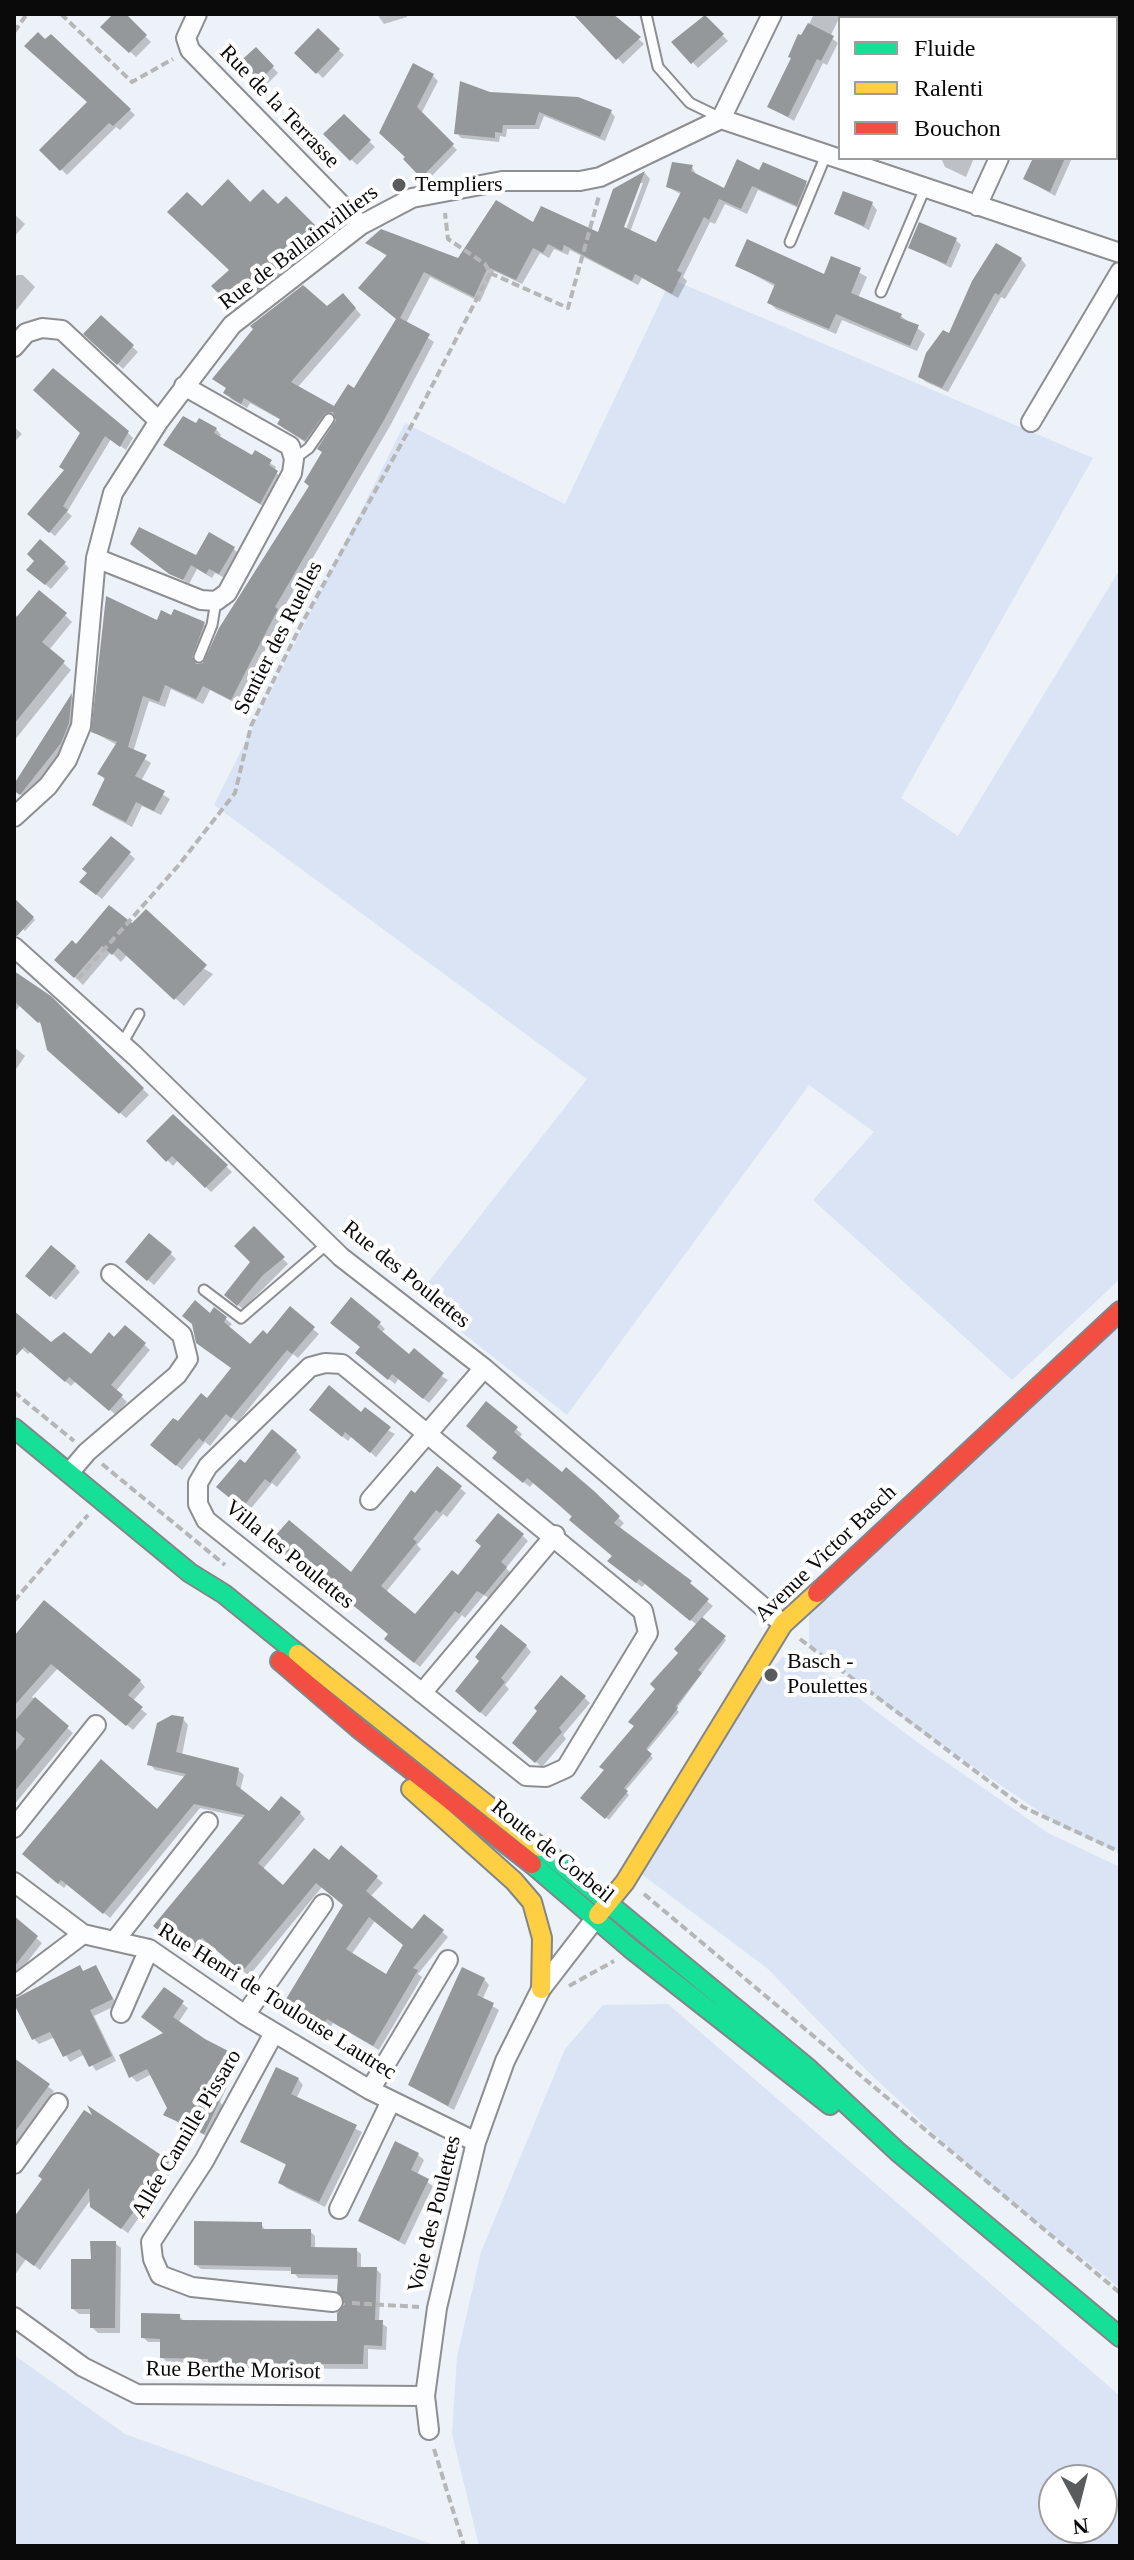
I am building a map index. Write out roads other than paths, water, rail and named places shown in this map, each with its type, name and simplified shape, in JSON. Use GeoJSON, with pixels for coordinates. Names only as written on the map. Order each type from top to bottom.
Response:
{"type":"FeatureCollection","features":[{"type":"Feature","properties":{"kind":"main road","name":"Avenue Victor Basch"},"geometry":{"type":"LineString","coordinates":[[595,1919],[625,1882],[783,1624],[1120,1311]]}},
{"type":"Feature","properties":{"kind":"main road","name":"Route de Corbeil"},"geometry":{"type":"LineString","coordinates":[[14,1428],[190,1573],[224,1594],[809,2069],[898,2152],[1120,2337]]}},
{"type":"Feature","properties":{"kind":"main road","name":"Route de Corbeil"},"geometry":{"type":"LineString","coordinates":[[190,1573],[215,1604],[358,1728],[557,1884],[595,1919],[796,2082],[898,2152]]}},
{"type":"Feature","properties":{"kind":"main road"},"geometry":{"type":"LineString","coordinates":[[358,1728],[364,1748],[477,1847],[532,1902],[542,1938],[541,1989]]}},
{"type":"Feature","properties":{"kind":"street","name":"Rue de la Terrasse"},"geometry":{"type":"LineString","coordinates":[[197,14],[186,38],[190,50],[361,225]]}},
{"type":"Feature","properties":{"kind":"street"},"geometry":{"type":"LineString","coordinates":[[772,14],[721,119],[838,159]]}},
{"type":"Feature","properties":{"kind":"street","name":"Rue de Ballainvilliers"},"geometry":{"type":"LineString","coordinates":[[14,817],[48,786],[67,760],[81,726],[96,558],[113,493],[184,386],[246,311],[361,225],[412,198],[502,181],[580,181],[607,174],[721,119]]}},
{"type":"Feature","properties":{"kind":"street"},"geometry":{"type":"LineString","coordinates":[[841,160],[1120,253]]}},
{"type":"Feature","properties":{"kind":"street"},"geometry":{"type":"LineString","coordinates":[[977,206],[998,160]]}},
{"type":"Feature","properties":{"kind":"street"},"geometry":{"type":"LineString","coordinates":[[1031,422],[1120,272]]}},
{"type":"Feature","properties":{"kind":"street"},"geometry":{"type":"LineString","coordinates":[[14,347],[26,333],[42,328],[62,330],[159,421]]}},
{"type":"Feature","properties":{"kind":"street"},"geometry":{"type":"LineString","coordinates":[[96,558],[201,600],[216,601],[227,593],[292,473],[294,459],[290,446],[184,386]]}},
{"type":"Feature","properties":{"kind":"street","name":"Rue des Poulettes"},"geometry":{"type":"LineString","coordinates":[[14,947],[122,1044],[327,1244],[484,1368],[783,1624]]}},
{"type":"Feature","properties":{"kind":"street"},"geometry":{"type":"LineString","coordinates":[[69,1473],[87,1452],[177,1375],[188,1359],[182,1335],[111,1274]]}},
{"type":"Feature","properties":{"kind":"street","name":"Villa les Poulettes"},"geometry":{"type":"LineString","coordinates":[[325,1363],[342,1364],[428,1432],[643,1611],[648,1633],[566,1768],[546,1777],[526,1776],[206,1520],[198,1504],[198,1483],[208,1466],[310,1367],[325,1363]]}},
{"type":"Feature","properties":{"kind":"street"},"geometry":{"type":"LineString","coordinates":[[370,1500],[484,1368]]}},
{"type":"Feature","properties":{"kind":"street"},"geometry":{"type":"LineString","coordinates":[[422,1693],[555,1535]]}},
{"type":"Feature","properties":{"kind":"street"},"geometry":{"type":"LineString","coordinates":[[14,1828],[96,1725]]}},
{"type":"Feature","properties":{"kind":"street"},"geometry":{"type":"LineString","coordinates":[[116,1939],[208,1822]]}},
{"type":"Feature","properties":{"kind":"street","name":"Rue Henri de Toulouse Lautrec"},"geometry":{"type":"LineString","coordinates":[[14,1882],[83,1934],[116,1939],[149,1949],[245,2015],[370,2090],[476,2142]]}},
{"type":"Feature","properties":{"kind":"street"},"geometry":{"type":"LineString","coordinates":[[245,2015],[323,1904]]}},
{"type":"Feature","properties":{"kind":"street","name":"Voie des Poulettes"},"geometry":{"type":"LineString","coordinates":[[429,2430],[425,2396],[437,2308],[476,2142],[505,2061],[541,1989],[595,1919]]}},
{"type":"Feature","properties":{"kind":"street"},"geometry":{"type":"LineString","coordinates":[[14,1986],[83,1934]]}},
{"type":"Feature","properties":{"kind":"street"},"geometry":{"type":"LineString","coordinates":[[121,2013],[149,1949]]}},
{"type":"Feature","properties":{"kind":"street"},"geometry":{"type":"LineString","coordinates":[[370,2090],[448,1960]]}},
{"type":"Feature","properties":{"kind":"street","name":"Allée Camille Pissaro"},"geometry":{"type":"LineString","coordinates":[[274,2033],[204,2161],[151,2242],[153,2259],[160,2275],[192,2287],[333,2302]]}},
{"type":"Feature","properties":{"kind":"street"},"geometry":{"type":"LineString","coordinates":[[339,2209],[391,2101]]}},
{"type":"Feature","properties":{"kind":"street"},"geometry":{"type":"LineString","coordinates":[[14,2164],[58,2103]]}},
{"type":"Feature","properties":{"kind":"street","name":"Rue Berthe Morisot"},"geometry":{"type":"LineString","coordinates":[[14,2317],[83,2367],[137,2394],[425,2396]]}},
{"type":"Feature","properties":{"kind":"lane"},"geometry":{"type":"LineString","coordinates":[[646,14],[658,67],[690,103],[721,119]]}},
{"type":"Feature","properties":{"kind":"lane"},"geometry":{"type":"LineString","coordinates":[[790,242],[826,155]]}},
{"type":"Feature","properties":{"kind":"lane"},"geometry":{"type":"LineString","coordinates":[[881,292],[925,188]]}},
{"type":"Feature","properties":{"kind":"lane"},"geometry":{"type":"LineString","coordinates":[[294,459],[309,448],[329,419]]}},
{"type":"Feature","properties":{"kind":"lane"},"geometry":{"type":"LineString","coordinates":[[199,657],[212,625],[216,601]]}},
{"type":"Feature","properties":{"kind":"lane"},"geometry":{"type":"LineString","coordinates":[[122,1044],[139,1014]]}},
{"type":"Feature","properties":{"kind":"lane"},"geometry":{"type":"LineString","coordinates":[[204,1290],[241,1318],[327,1244]]}},
{"type":"Feature","properties":{"kind":"place","name":"Templiers"},"geometry":{"type":"Point","coordinates":[399,185]}},
{"type":"Feature","properties":{"kind":"place","name":"Basch - Poulettes"},"geometry":{"type":"Point","coordinates":[771,1675]}}]}
